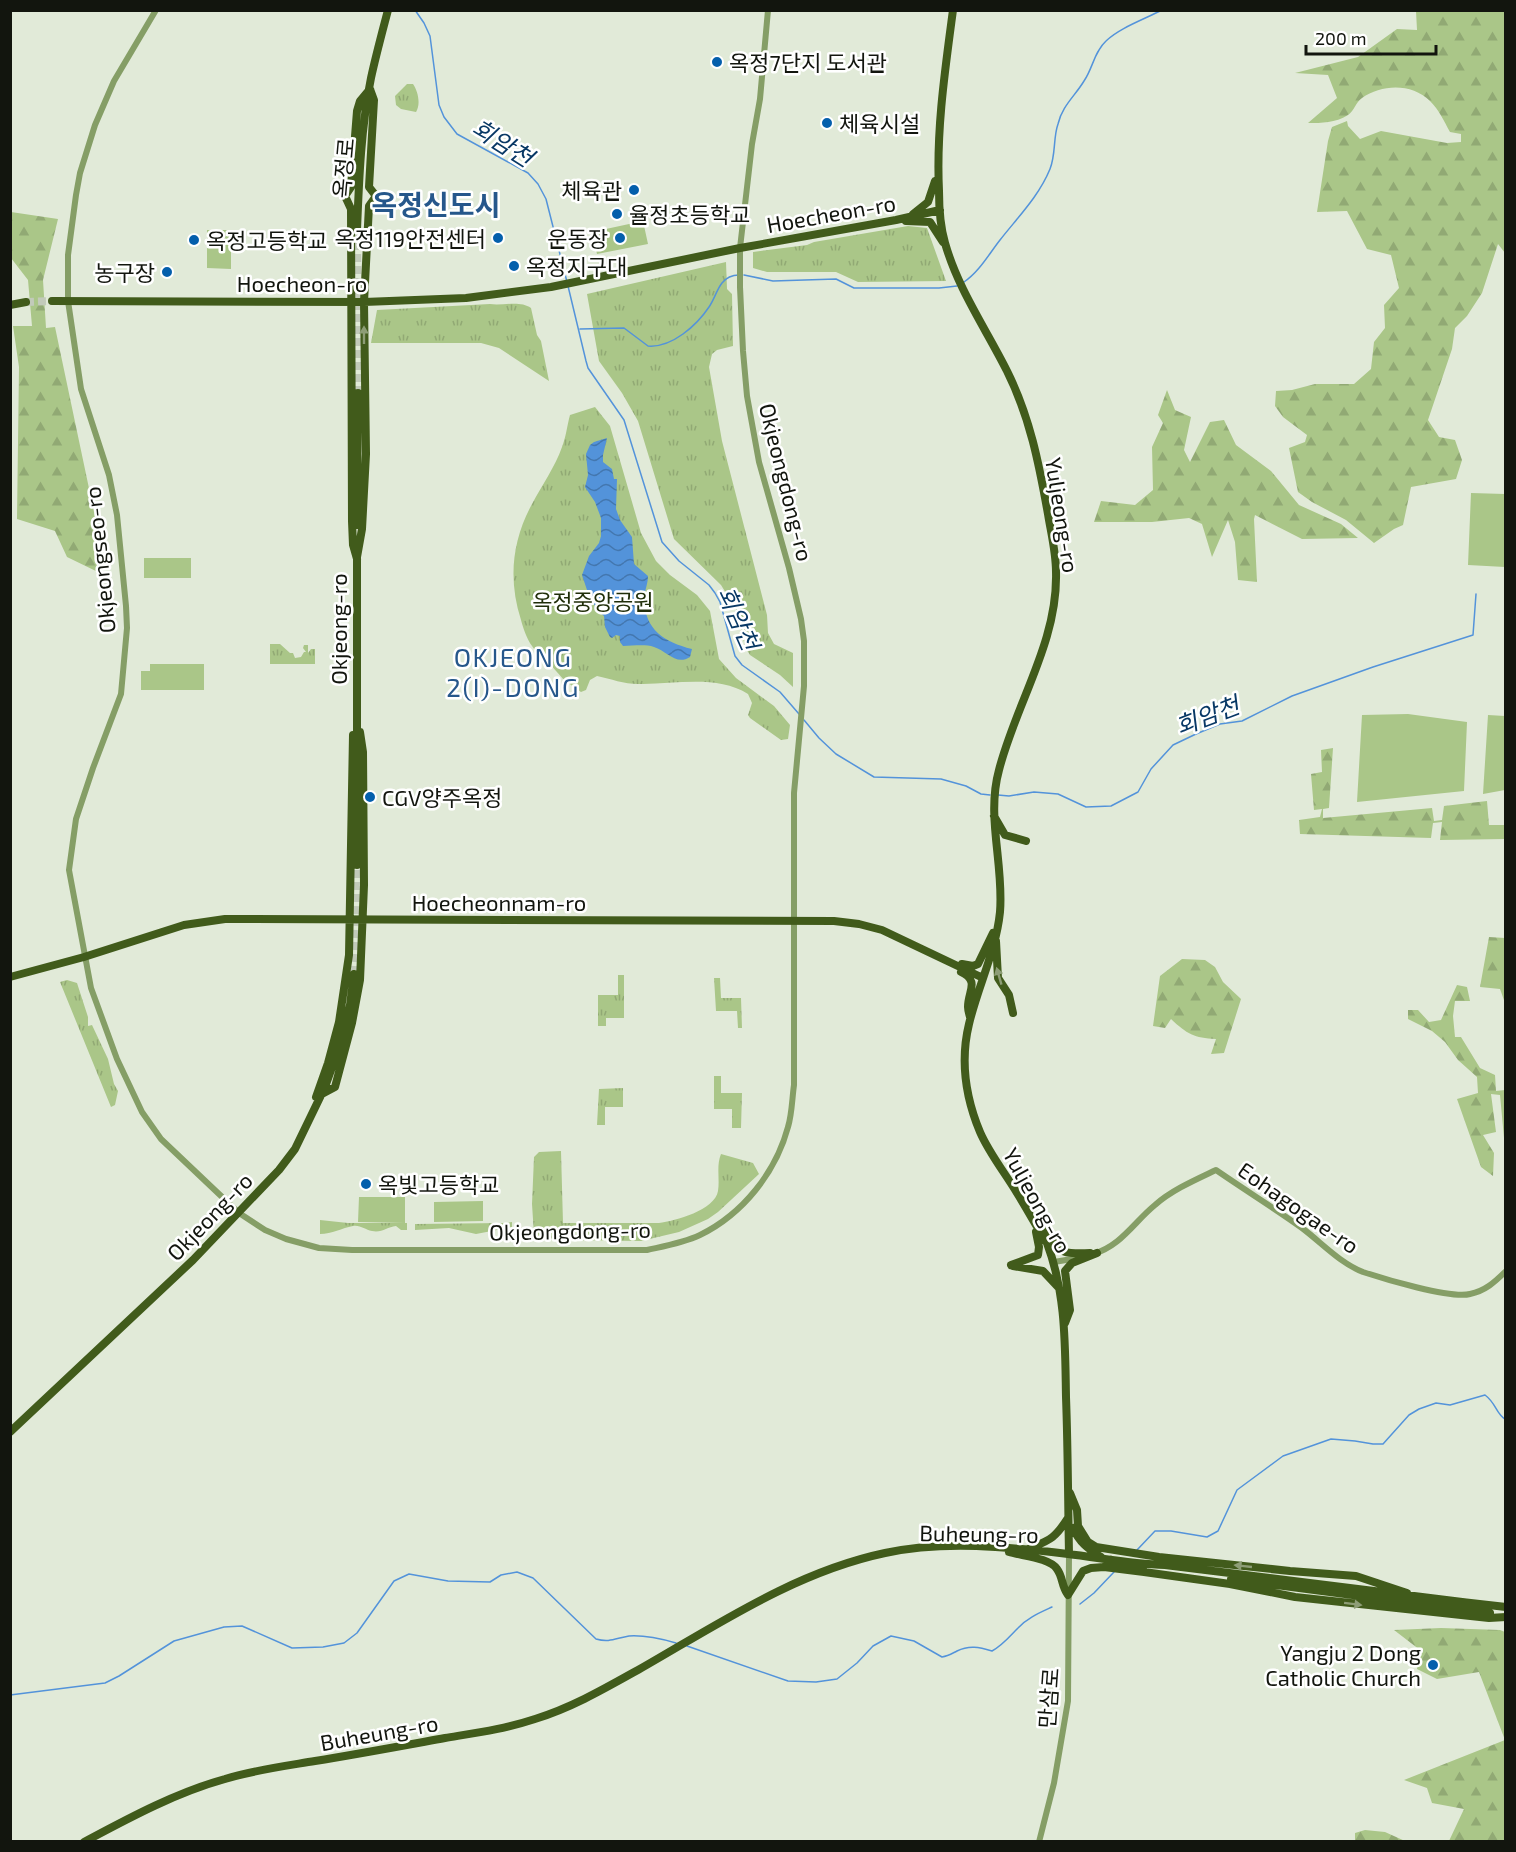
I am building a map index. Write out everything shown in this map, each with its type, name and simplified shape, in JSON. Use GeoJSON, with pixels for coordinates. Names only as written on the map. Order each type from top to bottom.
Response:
{"type":"FeatureCollection","features":[{"type":"Feature","properties":{"kind":"main road"},"geometry":{"type":"LineString","coordinates":[[357,230],[358,192],[370,89],[388,10]]}},
{"type":"Feature","properties":{"kind":"main road"},"geometry":{"type":"LineString","coordinates":[[945,244],[939,210],[938,170],[942,91],[953,10]]}},
{"type":"Feature","properties":{"kind":"main road"},"geometry":{"type":"LineString","coordinates":[[357,559],[361,538],[365,466],[364,302],[367,243],[369,206],[376,195],[369,187],[374,100],[370,89]]}},
{"type":"Feature","properties":{"kind":"main road"},"geometry":{"type":"LineString","coordinates":[[357,559],[352,527],[351,209],[345,196],[351,187],[357,111],[360,101],[370,89]]}},
{"type":"Feature","properties":{"kind":"main road"},"geometry":{"type":"LineString","coordinates":[[905,218],[928,202],[938,170]]}},
{"type":"Feature","properties":{"kind":"main road","name":"Hoecheon-ro"},"geometry":{"type":"LineString","coordinates":[[51,301],[364,302],[466,298],[551,287],[939,210]]}},
{"type":"Feature","properties":{"kind":"main road"},"geometry":{"type":"LineString","coordinates":[[896,220],[928,221],[945,244]]}},
{"type":"Feature","properties":{"kind":"main road"},"geometry":{"type":"LineString","coordinates":[[351,244],[358,252],[362,251],[367,243]]}},
{"type":"Feature","properties":{"kind":"main road","name":"Yuljeong-ro"},"geometry":{"type":"LineString","coordinates":[[945,244],[959,279],[1007,372],[1026,416],[1041,476],[1056,571],[1055,603],[1049,630],[1008,740],[995,787],[993,815],[1000,883],[998,925],[970,1019],[963,1055],[967,1090],[980,1132],[1047,1243],[1060,1289],[1064,1327],[1069,1554]]}},
{"type":"Feature","properties":{"kind":"main road"},"geometry":{"type":"LineString","coordinates":[[10,305],[26,302]]}},
{"type":"Feature","properties":{"kind":"main road"},"geometry":{"type":"LineString","coordinates":[[351,374],[357,369],[361,369],[364,373]]}},
{"type":"Feature","properties":{"kind":"main road","name":"Okjeong-ro"},"geometry":{"type":"LineString","coordinates":[[357,865],[358,393]]}},
{"type":"Feature","properties":{"kind":"main road"},"geometry":{"type":"LineString","coordinates":[[320,1095],[335,1087],[352,1023],[360,980],[364,920],[363,752],[356,719]]}},
{"type":"Feature","properties":{"kind":"main road"},"geometry":{"type":"LineString","coordinates":[[314,1109],[339,1022],[348,963],[352,741],[356,719]]}},
{"type":"Feature","properties":{"kind":"main road"},"geometry":{"type":"LineString","coordinates":[[993,815],[1005,835],[1026,842]]}},
{"type":"Feature","properties":{"kind":"main road"},"geometry":{"type":"LineString","coordinates":[[350,875],[357,880],[362,878],[364,872]]}},
{"type":"Feature","properties":{"kind":"main road","name":"Hoecheonnam-ro"},"geometry":{"type":"LineString","coordinates":[[10,977],[84,957],[184,925],[244,918],[834,921],[882,930],[983,978]]}},
{"type":"Feature","properties":{"kind":"main road"},"geometry":{"type":"LineString","coordinates":[[949,961],[973,966],[978,964],[998,925]]}},
{"type":"Feature","properties":{"kind":"main road"},"geometry":{"type":"LineString","coordinates":[[996,937],[998,956],[996,971],[1009,995],[1013,1013]]}},
{"type":"Feature","properties":{"kind":"main road"},"geometry":{"type":"LineString","coordinates":[[348,963],[357,958],[361,964]]}},
{"type":"Feature","properties":{"kind":"main road"},"geometry":{"type":"LineString","coordinates":[[949,961],[971,980],[973,985],[968,1006],[970,1019]]}},
{"type":"Feature","properties":{"kind":"main road","name":"Okjeong-ro"},"geometry":{"type":"LineString","coordinates":[[10,1432],[193,1260],[279,1170],[295,1149],[339,1048],[350,1005],[354,974]]}},
{"type":"Feature","properties":{"kind":"main road"},"geometry":{"type":"LineString","coordinates":[[1033,1222],[1047,1233],[1057,1248],[1065,1253],[1097,1253]]}},
{"type":"Feature","properties":{"kind":"main road"},"geometry":{"type":"LineString","coordinates":[[1033,1222],[1039,1246],[1038,1255],[1011,1265],[1043,1271],[1060,1289]]}},
{"type":"Feature","properties":{"kind":"main road"},"geometry":{"type":"LineString","coordinates":[[1064,1327],[1070,1310],[1065,1271],[1072,1263],[1097,1253]]}},
{"type":"Feature","properties":{"kind":"main road"},"geometry":{"type":"LineString","coordinates":[[1068,1490],[1077,1510],[1078,1526],[1088,1542],[1096,1547],[1159,1557],[1356,1576],[1419,1598]]}},
{"type":"Feature","properties":{"kind":"main road"},"geometry":{"type":"LineString","coordinates":[[1069,1517],[1078,1539],[1109,1563],[1133,1571],[1159,1557]]}},
{"type":"Feature","properties":{"kind":"main road"},"geometry":{"type":"LineString","coordinates":[[1025,1550],[1052,1539],[1069,1517]]}},
{"type":"Feature","properties":{"kind":"main road","name":"Buheung-ro"},"geometry":{"type":"LineString","coordinates":[[84,1842],[161,1802],[226,1778],[489,1731],[535,1719],[578,1703],[741,1610],[824,1570],[912,1548],[939,1546],[993,1548],[1069,1554],[1163,1571],[1212,1574],[1506,1607]]}},
{"type":"Feature","properties":{"kind":"main road"},"geometry":{"type":"LineString","coordinates":[[993,1548],[1053,1564],[1059,1572],[1062,1586],[1068,1595],[1083,1571],[1109,1563]]}},
{"type":"Feature","properties":{"kind":"main road"},"geometry":{"type":"LineString","coordinates":[[1142,1568],[1295,1598],[1489,1618],[1506,1616]]}},
{"type":"Feature","properties":{"kind":"main road","name":"Buheung-ro"},"geometry":{"type":"LineString","coordinates":[[1358,1592],[1506,1616]]}},
{"type":"Feature","properties":{"kind":"street","name":"Okjeongseo-ro"},"geometry":{"type":"LineString","coordinates":[[156,10],[114,81],[95,125],[78,184],[69,239],[68,301],[81,389],[109,475],[117,515],[127,628],[121,694],[76,819],[69,870],[91,988],[117,1059],[143,1113],[161,1139],[239,1213]]}},
{"type":"Feature","properties":{"kind":"street"},"geometry":{"type":"LineString","coordinates":[[740,248],[752,144],[760,99],[768,10]]}},
{"type":"Feature","properties":{"kind":"street","name":"Okjeongdong-ro"},"geometry":{"type":"LineString","coordinates":[[239,1213],[264,1230],[319,1248],[646,1250],[676,1244],[720,1224],[767,1176],[776,1161],[789,1125],[794,1085],[794,793],[804,686],[804,641],[789,568],[759,462],[747,396],[743,351],[740,248]]}},
{"type":"Feature","properties":{"kind":"street","name":"Eohagogae-ro"},"geometry":{"type":"LineString","coordinates":[[1054,1262],[1097,1253],[1115,1244],[1152,1207],[1168,1195],[1216,1170],[1300,1227],[1354,1269],[1449,1294],[1464,1295],[1485,1289],[1506,1271]]}},
{"type":"Feature","properties":{"kind":"street","name":"만삼로"},"geometry":{"type":"LineString","coordinates":[[1039,1842],[1054,1783],[1067,1710],[1069,1554]]}},
{"type":"Feature","properties":{"kind":"green space"},"geometry":{"type":"Polygon","coordinates":[[[1416,11],[1505,11],[1505,253],[1498,244],[1482,293],[1467,316],[1455,328],[1452,349],[1428,420],[1439,437],[1455,440],[1462,460],[1456,479],[1411,487],[1403,525],[1374,543],[1346,520],[1298,492],[1289,448],[1305,442],[1307,435],[1283,417],[1275,406],[1276,391],[1292,390],[1315,384],[1354,384],[1371,369],[1374,342],[1385,328],[1384,305],[1399,288],[1391,255],[1367,249],[1347,211],[1317,212],[1328,141],[1332,127],[1347,121],[1348,126],[1360,139],[1381,131],[1447,143],[1461,142],[1461,134],[1450,132],[1436,108],[1423,95],[1406,88],[1388,88],[1370,93],[1343,118],[1323,123],[1308,123],[1337,98],[1328,75],[1295,73],[1358,57],[1397,29],[1417,30],[1416,11]]]}},
{"type":"Feature","properties":{"kind":"green space"},"geometry":{"type":"Polygon","coordinates":[[[407,84],[413,84],[417,94],[419,101],[416,112],[401,109],[396,105],[395,96],[407,84]]]}},
{"type":"Feature","properties":{"kind":"green space"},"geometry":{"type":"Polygon","coordinates":[[[11,212],[58,219],[43,280],[46,328],[55,327],[102,550],[100,573],[67,557],[55,531],[17,519],[19,367],[13,326],[32,326],[28,280],[11,258],[11,212]]]}},
{"type":"Feature","properties":{"kind":"green space","name":"운동장"},"geometry":{"type":"Polygon","coordinates":[[[643,221],[648,244],[597,254],[592,232],[643,221]]]}},
{"type":"Feature","properties":{"kind":"green space"},"geometry":{"type":"Polygon","coordinates":[[[908,226],[927,228],[946,281],[858,282],[836,272],[767,272],[753,268],[753,252],[807,245],[908,226]]]}},
{"type":"Feature","properties":{"kind":"green space"},"geometry":{"type":"Polygon","coordinates":[[[207,230],[231,230],[231,269],[207,268],[207,230]]]}},
{"type":"Feature","properties":{"kind":"green space","name":"옥정중앙공원"},"geometry":{"type":"Polygon","coordinates":[[[726,262],[727,289],[732,294],[733,346],[717,350],[712,354],[709,367],[722,441],[767,615],[768,633],[774,644],[793,653],[793,687],[780,675],[750,655],[745,647],[737,611],[721,585],[674,539],[638,421],[622,393],[599,361],[587,294],[726,262]]]}},
{"type":"Feature","properties":{"kind":"green space"},"geometry":{"type":"Polygon","coordinates":[[[517,304],[531,308],[537,335],[541,341],[549,381],[499,348],[481,343],[371,343],[377,310],[517,304]]]}},
{"type":"Feature","properties":{"kind":"green space"},"geometry":{"type":"Polygon","coordinates":[[[1167,390],[1175,410],[1191,417],[1184,450],[1190,462],[1210,422],[1224,420],[1236,445],[1271,471],[1299,505],[1341,524],[1358,538],[1302,539],[1255,515],[1257,582],[1238,580],[1235,542],[1228,520],[1212,557],[1202,524],[1189,518],[1152,522],[1094,522],[1101,501],[1135,505],[1153,490],[1152,447],[1163,423],[1158,415],[1167,390]]]}},
{"type":"Feature","properties":{"kind":"green space","name":"옥정중앙공원"},"geometry":{"type":"Polygon","coordinates":[[[595,407],[610,426],[641,533],[656,561],[670,575],[697,595],[710,611],[719,659],[736,678],[774,706],[790,725],[788,739],[781,740],[750,718],[748,715],[752,703],[748,694],[736,688],[708,682],[633,684],[597,676],[590,680],[586,690],[581,692],[564,680],[531,644],[522,624],[514,590],[516,546],[525,518],[559,454],[570,415],[595,407]]]}},
{"type":"Feature","properties":{"kind":"green space"},"geometry":{"type":"Polygon","coordinates":[[[1471,493],[1505,494],[1505,567],[1468,565],[1471,493]]]}},
{"type":"Feature","properties":{"kind":"green space"},"geometry":{"type":"Polygon","coordinates":[[[144,558],[191,558],[191,578],[144,578],[144,558]]]}},
{"type":"Feature","properties":{"kind":"green space"},"geometry":{"type":"Polygon","coordinates":[[[270,644],[280,644],[293,653],[295,658],[301,657],[306,652],[303,648],[304,645],[308,645],[308,653],[311,649],[315,649],[315,664],[270,664],[270,644]]]}},
{"type":"Feature","properties":{"kind":"green space"},"geometry":{"type":"Polygon","coordinates":[[[150,664],[204,664],[204,690],[141,690],[141,671],[150,671],[150,664]]]}},
{"type":"Feature","properties":{"kind":"green space"},"geometry":{"type":"Polygon","coordinates":[[[1408,714],[1467,722],[1464,791],[1357,802],[1362,715],[1408,714]]]}},
{"type":"Feature","properties":{"kind":"green space"},"geometry":{"type":"Polygon","coordinates":[[[1488,715],[1505,716],[1505,790],[1483,794],[1488,715]]]}},
{"type":"Feature","properties":{"kind":"green space"},"geometry":{"type":"Polygon","coordinates":[[[1333,748],[1329,808],[1323,809],[1323,818],[1432,808],[1434,821],[1442,820],[1444,806],[1487,801],[1489,825],[1505,825],[1505,839],[1440,840],[1442,822],[1433,823],[1431,838],[1300,834],[1299,820],[1320,817],[1322,809],[1314,810],[1311,774],[1322,772],[1321,750],[1333,748]]]}},
{"type":"Feature","properties":{"kind":"green space"},"geometry":{"type":"Polygon","coordinates":[[[1489,937],[1505,938],[1505,1003],[1500,989],[1480,987],[1489,937]]]}},
{"type":"Feature","properties":{"kind":"green space"},"geometry":{"type":"Polygon","coordinates":[[[1182,959],[1205,960],[1215,967],[1223,982],[1241,999],[1224,1053],[1211,1054],[1216,1039],[1191,1034],[1171,1019],[1165,1028],[1153,1026],[1160,976],[1182,959]]]}},
{"type":"Feature","properties":{"kind":"green space"},"geometry":{"type":"Polygon","coordinates":[[[618,975],[624,975],[624,1018],[606,1018],[606,1026],[598,1026],[598,995],[618,995],[618,975]]]}},
{"type":"Feature","properties":{"kind":"green space"},"geometry":{"type":"Polygon","coordinates":[[[714,978],[720,978],[721,998],[741,998],[742,1028],[738,1028],[737,1011],[716,1011],[714,978]]]}},
{"type":"Feature","properties":{"kind":"green space"},"geometry":{"type":"Polygon","coordinates":[[[67,980],[77,983],[88,1017],[88,1026],[92,1025],[108,1059],[118,1091],[115,1105],[111,1107],[60,982],[67,980]]]}},
{"type":"Feature","properties":{"kind":"green space"},"geometry":{"type":"Polygon","coordinates":[[[1457,985],[1467,987],[1470,1001],[1455,1001],[1453,1016],[1455,1037],[1461,1037],[1480,1068],[1495,1075],[1496,1091],[1505,1090],[1505,1138],[1500,1095],[1491,1094],[1496,1132],[1483,1135],[1494,1153],[1493,1176],[1481,1167],[1457,1099],[1478,1093],[1477,1077],[1432,1031],[1408,1019],[1408,1010],[1418,1010],[1429,1022],[1441,1020],[1457,985]]]}},
{"type":"Feature","properties":{"kind":"green space"},"geometry":{"type":"Polygon","coordinates":[[[714,1076],[721,1076],[721,1093],[742,1093],[741,1128],[732,1128],[732,1109],[714,1109],[714,1076]]]}},
{"type":"Feature","properties":{"kind":"green space"},"geometry":{"type":"Polygon","coordinates":[[[623,1088],[623,1107],[605,1107],[605,1125],[597,1125],[599,1089],[623,1088]]]}},
{"type":"Feature","properties":{"kind":"green space"},"geometry":{"type":"Polygon","coordinates":[[[561,1151],[563,1223],[659,1223],[693,1213],[710,1204],[715,1198],[718,1191],[721,1154],[753,1163],[759,1174],[718,1212],[679,1232],[641,1241],[555,1238],[539,1240],[534,1235],[532,1204],[534,1157],[539,1152],[561,1151]]]}},
{"type":"Feature","properties":{"kind":"green space"},"geometry":{"type":"Polygon","coordinates":[[[359,1197],[405,1197],[405,1223],[358,1222],[359,1197]]]}},
{"type":"Feature","properties":{"kind":"green space"},"geometry":{"type":"Polygon","coordinates":[[[483,1201],[483,1221],[434,1222],[434,1202],[483,1201]]]}},
{"type":"Feature","properties":{"kind":"green space"},"geometry":{"type":"Polygon","coordinates":[[[320,1220],[348,1223],[407,1223],[407,1230],[401,1230],[396,1226],[376,1231],[353,1226],[320,1234],[320,1220]]]}},
{"type":"Feature","properties":{"kind":"green space"},"geometry":{"type":"Polygon","coordinates":[[[512,1222],[512,1227],[476,1234],[449,1228],[415,1230],[415,1224],[512,1222]]]}},
{"type":"Feature","properties":{"kind":"green space"},"geometry":{"type":"Polygon","coordinates":[[[1441,1628],[1505,1632],[1505,1740],[1479,1672],[1437,1679],[1417,1669],[1420,1650],[1394,1630],[1441,1628]]]}},
{"type":"Feature","properties":{"kind":"green space"},"geometry":{"type":"Polygon","coordinates":[[[1505,1740],[1505,1841],[1449,1841],[1464,1809],[1432,1803],[1427,1788],[1404,1780],[1505,1740]]]}},
{"type":"Feature","properties":{"kind":"green space"},"geometry":{"type":"Polygon","coordinates":[[[1365,1830],[1385,1832],[1405,1841],[1355,1841],[1355,1833],[1365,1830]]]}},
{"type":"Feature","properties":{"kind":"water"},"geometry":{"type":"Polygon","coordinates":[[[607,438],[603,462],[612,469],[614,479],[617,479],[616,509],[620,520],[632,537],[634,564],[648,576],[644,599],[648,619],[652,627],[665,638],[692,649],[690,657],[685,659],[676,659],[650,646],[623,646],[620,636],[610,637],[605,627],[604,616],[594,608],[588,593],[582,575],[589,556],[599,543],[601,518],[595,502],[585,487],[588,475],[586,454],[590,445],[607,438]]]}},
{"type":"Feature","properties":{"kind":"waterway","name":"회암천"},"geometry":{"type":"LineString","coordinates":[[415,10],[430,36],[439,105],[444,117],[457,134],[528,173],[538,184],[546,199],[567,282]]}},
{"type":"Feature","properties":{"kind":"waterway"},"geometry":{"type":"LineString","coordinates":[[964,282],[979,268],[1040,188],[1052,163],[1055,135],[1060,118],[1087,76],[1102,45],[1111,36],[1162,10]]}},
{"type":"Feature","properties":{"kind":"waterway"},"geometry":{"type":"LineString","coordinates":[[580,329],[624,328],[648,346],[666,343],[691,328],[709,307],[724,281],[739,275]]}},
{"type":"Feature","properties":{"kind":"waterway"},"geometry":{"type":"LineString","coordinates":[[744,275],[773,281],[836,279],[854,288],[957,286]]}},
{"type":"Feature","properties":{"kind":"waterway","name":"회암천"},"geometry":{"type":"LineString","coordinates":[[568,286],[588,368],[624,420],[662,542],[679,561],[709,585],[715,593],[720,602],[735,656],[742,665],[780,692],[799,714]]}},
{"type":"Feature","properties":{"kind":"waterway","name":"회암천"},"geometry":{"type":"LineString","coordinates":[[998,795],[1009,796],[1034,792],[1058,794],[1086,807],[1111,806],[1138,792],[1151,769],[1173,745],[1196,734],[1220,724],[1242,721],[1292,696],[1373,667],[1473,635],[1476,594]]}},
{"type":"Feature","properties":{"kind":"waterway","name":"회암천"},"geometry":{"type":"LineString","coordinates":[[804,720],[836,754],[874,777],[941,779],[966,786],[981,794],[990,795]]}},
{"type":"Feature","properties":{"kind":"waterway"},"geometry":{"type":"LineString","coordinates":[[1137,1550],[1155,1531],[1171,1531],[1207,1537],[1218,1531],[1237,1490],[1283,1456],[1331,1439],[1383,1444],[1409,1415],[1419,1409],[1436,1403],[1450,1405],[1485,1395],[1506,1420]]}},
{"type":"Feature","properties":{"kind":"waterway"},"geometry":{"type":"LineString","coordinates":[[10,1695],[105,1683],[174,1641],[224,1627],[242,1626],[292,1648],[323,1647],[344,1643],[357,1633],[394,1581],[409,1574],[448,1581],[490,1582],[501,1575],[517,1572],[533,1578],[596,1639],[609,1640],[641,1636],[676,1643]]}},
{"type":"Feature","properties":{"kind":"waterway"},"geometry":{"type":"LineString","coordinates":[[1080,1604],[1114,1572]]}},
{"type":"Feature","properties":{"kind":"waterway"},"geometry":{"type":"LineString","coordinates":[[687,1646],[788,1681],[816,1682],[837,1679],[873,1646],[891,1636],[914,1641],[942,1657],[970,1647],[992,1651],[1025,1621],[1052,1607]]}},
{"type":"Feature","properties":{"kind":"tunnel"},"geometry":{"type":"LineString","coordinates":[[357,230],[358,393]]}},
{"type":"Feature","properties":{"kind":"tunnel"},"geometry":{"type":"LineString","coordinates":[[26,302],[52,301]]}},
{"type":"Feature","properties":{"kind":"tunnel"},"geometry":{"type":"LineString","coordinates":[[354,974],[357,865]]}},
{"type":"Feature","properties":{"kind":"place","name":"옥정7단지 도서관"},"geometry":{"type":"Point","coordinates":[717,62]}},
{"type":"Feature","properties":{"kind":"place","name":"체육시설"},"geometry":{"type":"Point","coordinates":[827,123]}},
{"type":"Feature","properties":{"kind":"place","name":"체육관"},"geometry":{"type":"Point","coordinates":[634,190]}},
{"type":"Feature","properties":{"kind":"place","name":"율정초등학교"},"geometry":{"type":"Point","coordinates":[617,214]}},
{"type":"Feature","properties":{"kind":"place","name":"옥정119안전센터"},"geometry":{"type":"Point","coordinates":[498,238]}},
{"type":"Feature","properties":{"kind":"place","name":"운동장"},"geometry":{"type":"Point","coordinates":[620,238]}},
{"type":"Feature","properties":{"kind":"place","name":"옥정고등학교"},"geometry":{"type":"Point","coordinates":[194,240]}},
{"type":"Feature","properties":{"kind":"place","name":"옥정지구대"},"geometry":{"type":"Point","coordinates":[514,266]}},
{"type":"Feature","properties":{"kind":"place","name":"농구장"},"geometry":{"type":"Point","coordinates":[167,272]}},
{"type":"Feature","properties":{"kind":"place","name":"CGV양주옥정"},"geometry":{"type":"Point","coordinates":[370,797]}},
{"type":"Feature","properties":{"kind":"place","name":"옥빛고등학교"},"geometry":{"type":"Point","coordinates":[366,1184]}},
{"type":"Feature","properties":{"kind":"place","name":"Yangju 2 Dong Catholic Church"},"geometry":{"type":"Point","coordinates":[1433,1665]}},
{"type":"Feature","properties":{"kind":"district","name":"옥정신도시"},"geometry":{"type":"Point","coordinates":[436,204]}},
{"type":"Feature","properties":{"kind":"district","name":"OKJEONG 2(I)-DONG"},"geometry":{"type":"Point","coordinates":[513,671]}}]}
